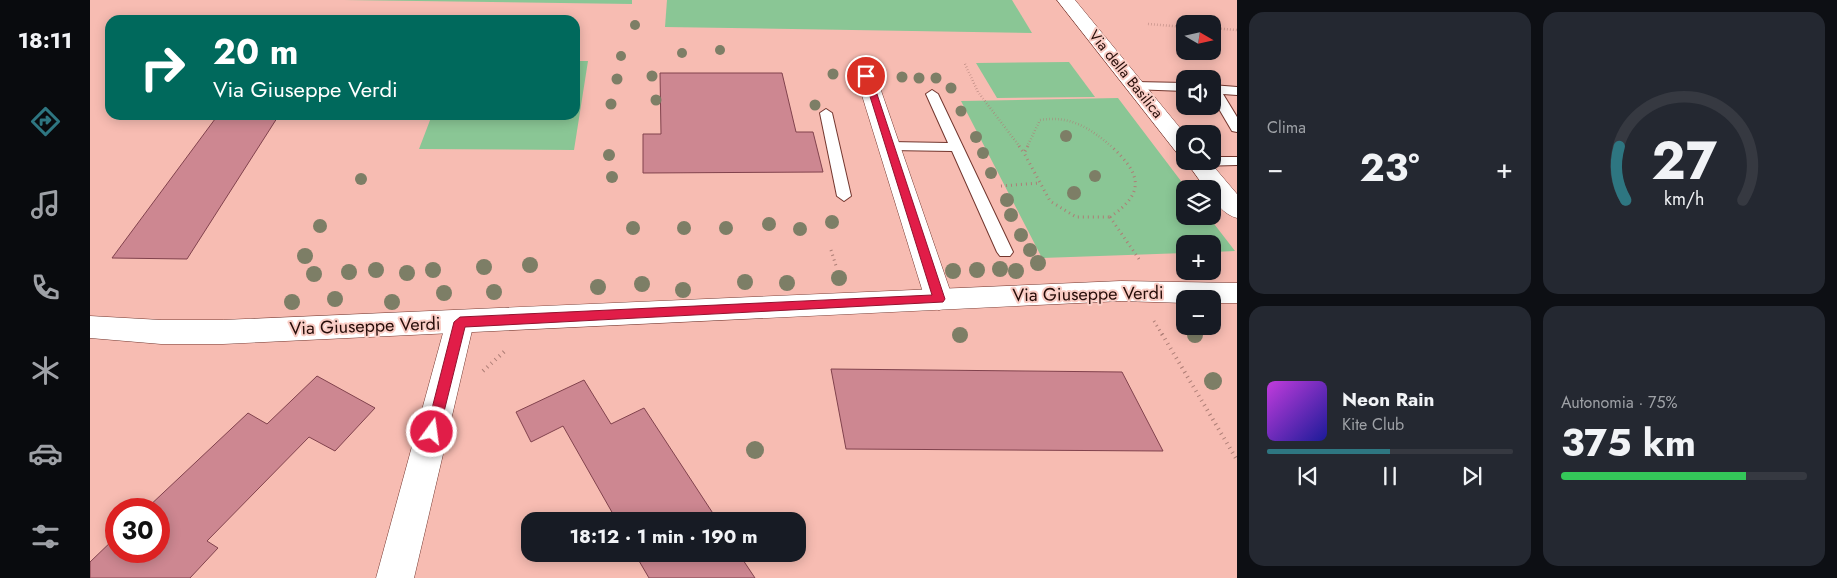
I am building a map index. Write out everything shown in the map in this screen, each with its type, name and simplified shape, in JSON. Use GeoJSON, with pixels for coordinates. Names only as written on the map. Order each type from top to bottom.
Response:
{"type":"FeatureCollection","features":[{"type":"Feature","properties":{"kind":"street","name":"Via della Basilica"},"geometry":{"type":"LineString","coordinates":[[1066,0],[1176,136]]}},
{"type":"Feature","properties":{"kind":"street"},"geometry":{"type":"LineString","coordinates":[[866,76],[939,299]]}},
{"type":"Feature","properties":{"kind":"street","name":"Via della Basilica"},"geometry":{"type":"LineString","coordinates":[[1204,170],[1237,210]]}},
{"type":"Feature","properties":{"kind":"street","name":"Via Giuseppe Verdi"},"geometry":{"type":"LineString","coordinates":[[90,327],[206,332],[1121,291],[1237,293]]}},
{"type":"Feature","properties":{"kind":"street"},"geometry":{"type":"LineString","coordinates":[[395,578],[460,322]]}},
{"type":"Feature","properties":{"kind":"lane"},"geometry":{"type":"LineString","coordinates":[[1135,86],[1176,87]]}},
{"type":"Feature","properties":{"kind":"lane"},"geometry":{"type":"LineString","coordinates":[[1221,90],[1237,91]]}},
{"type":"Feature","properties":{"kind":"lane"},"geometry":{"type":"LineString","coordinates":[[932,94],[1005,252]]}},
{"type":"Feature","properties":{"kind":"lane"},"geometry":{"type":"LineString","coordinates":[[1221,102],[1237,128]]}},
{"type":"Feature","properties":{"kind":"lane"},"geometry":{"type":"LineString","coordinates":[[826,113],[844,196]]}},
{"type":"Feature","properties":{"kind":"lane"},"geometry":{"type":"LineString","coordinates":[[890,146],[956,148]]}},
{"type":"Feature","properties":{"kind":"lane"},"geometry":{"type":"LineString","coordinates":[[1221,160],[1237,161]]}},
{"type":"Feature","properties":{"kind":"path"},"geometry":{"type":"LineString","coordinates":[[1148,24],[1176,26]]}},
{"type":"Feature","properties":{"kind":"path"},"geometry":{"type":"LineString","coordinates":[[1221,29],[1237,30]]}},
{"type":"Feature","properties":{"kind":"path"},"geometry":{"type":"LineString","coordinates":[[965,64],[978,92],[1006,126],[1024,153],[1050,201],[1076,217],[1110,217],[1123,208],[1134,196],[1136,181],[1127,163],[1112,146],[1074,121],[1052,117],[1040,120],[1024,153]]}},
{"type":"Feature","properties":{"kind":"path"},"geometry":{"type":"LineString","coordinates":[[976,189],[1039,183]]}},
{"type":"Feature","properties":{"kind":"path"},"geometry":{"type":"LineString","coordinates":[[1110,217],[1141,262]]}},
{"type":"Feature","properties":{"kind":"path"},"geometry":{"type":"LineString","coordinates":[[831,250],[837,269]]}},
{"type":"Feature","properties":{"kind":"path"},"geometry":{"type":"LineString","coordinates":[[1160,316],[1151,316],[1237,460]]}},
{"type":"Feature","properties":{"kind":"path"},"geometry":{"type":"LineString","coordinates":[[476,377],[510,347]]}},
{"type":"Feature","properties":{"kind":"green space"},"geometry":{"type":"Polygon","coordinates":[[[344,0],[632,0],[632,4],[344,0]]]}},
{"type":"Feature","properties":{"kind":"green space"},"geometry":{"type":"Polygon","coordinates":[[[667,0],[1012,0],[1032,33],[665,27],[667,0]]]}},
{"type":"Feature","properties":{"kind":"green space"},"geometry":{"type":"Polygon","coordinates":[[[580,61],[588,61],[580,112],[580,61]]]}},
{"type":"Feature","properties":{"kind":"green space"},"geometry":{"type":"Polygon","coordinates":[[[1069,62],[1095,97],[997,98],[976,63],[1069,62]]]}},
{"type":"Feature","properties":{"kind":"green space"},"geometry":{"type":"Polygon","coordinates":[[[1118,98],[1180,180],[1176,180],[1176,225],[1215,225],[1235,251],[1221,252],[1221,235],[1176,235],[1176,253],[1042,258],[961,101],[1118,98]]]}},
{"type":"Feature","properties":{"kind":"green space"},"geometry":{"type":"Polygon","coordinates":[[[430,120],[579,120],[574,150],[419,149],[430,120]]]}},
{"type":"Feature","properties":{"kind":"building"},"geometry":{"type":"Polygon","coordinates":[[[660,73],[782,73],[796,132],[813,132],[823,172],[643,173],[643,134],[661,134],[660,73]]]}},
{"type":"Feature","properties":{"kind":"building"},"geometry":{"type":"Polygon","coordinates":[[[214,120],[276,120],[187,259],[112,258],[214,120]]]}},
{"type":"Feature","properties":{"kind":"building"},"geometry":{"type":"Polygon","coordinates":[[[831,369],[1122,372],[1163,451],[846,449],[831,369]]]}},
{"type":"Feature","properties":{"kind":"building"},"geometry":{"type":"Polygon","coordinates":[[[317,376],[375,408],[335,451],[309,437],[207,541],[218,548],[190,578],[90,578],[90,562],[105,548],[105,563],[170,563],[170,498],[158,498],[248,413],[267,424],[317,376]]]}},
{"type":"Feature","properties":{"kind":"building"},"geometry":{"type":"Polygon","coordinates":[[[584,380],[611,424],[644,408],[712,512],[612,512],[563,426],[531,442],[516,412],[584,380]]]}},
{"type":"Feature","properties":{"kind":"building"},"geometry":{"type":"Polygon","coordinates":[[[640,562],[744,562],[755,578],[649,578],[640,562]]]}},
{"type":"Feature","properties":{"kind":"route"},"geometry":{"type":"LineString","coordinates":[[432,432],[460,322],[939,299],[866,76]]}}]}
